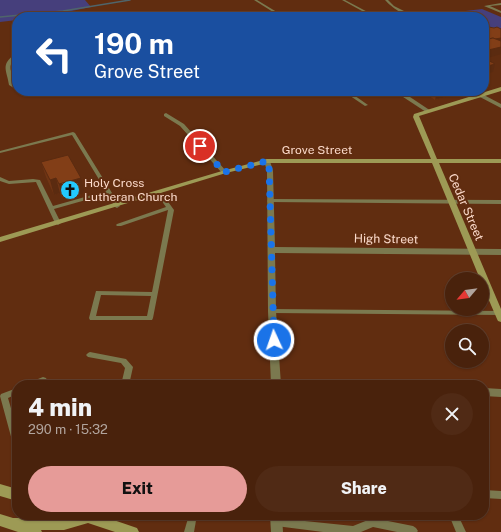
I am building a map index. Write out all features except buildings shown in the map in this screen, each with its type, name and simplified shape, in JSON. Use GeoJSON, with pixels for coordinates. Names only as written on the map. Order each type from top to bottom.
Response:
{"type":"FeatureCollection","features":[{"type":"Feature","properties":{"kind":"street"},"geometry":{"type":"LineString","coordinates":[[12,59],[7,63],[7,70],[12,86]]}},
{"type":"Feature","properties":{"kind":"street"},"geometry":{"type":"LineString","coordinates":[[0,71],[7,70]]}},
{"type":"Feature","properties":{"kind":"street"},"geometry":{"type":"LineString","coordinates":[[489,92],[501,89]]}},
{"type":"Feature","properties":{"kind":"street"},"geometry":{"type":"LineString","coordinates":[[406,97],[428,111],[477,96]]}},
{"type":"Feature","properties":{"kind":"street"},"geometry":{"type":"LineString","coordinates":[[482,96],[501,106]]}},
{"type":"Feature","properties":{"kind":"street","name":"Cedar Street"},"geometry":{"type":"LineString","coordinates":[[428,111],[418,114],[416,118],[500,315]]}},
{"type":"Feature","properties":{"kind":"street"},"geometry":{"type":"LineString","coordinates":[[166,115],[182,125],[224,172]]}},
{"type":"Feature","properties":{"kind":"street"},"geometry":{"type":"LineString","coordinates":[[267,161],[270,171],[272,311],[276,380]]}},
{"type":"Feature","properties":{"kind":"street","name":"Grove Street"},"geometry":{"type":"LineString","coordinates":[[0,240],[117,206],[224,172],[267,161],[501,161]]}},
{"type":"Feature","properties":{"kind":"street","name":"High Street"},"geometry":{"type":"LineString","coordinates":[[271,250],[501,252]]}},
{"type":"Feature","properties":{"kind":"street"},"geometry":{"type":"LineString","coordinates":[[489,392],[501,393]]}},
{"type":"Feature","properties":{"kind":"street"},"geometry":{"type":"LineString","coordinates":[[0,490],[12,494]]}},
{"type":"Feature","properties":{"kind":"street"},"geometry":{"type":"LineString","coordinates":[[0,520],[36,532]]}},
{"type":"Feature","properties":{"kind":"street"},"geometry":{"type":"LineString","coordinates":[[13,524],[64,524],[75,520]]}},
{"type":"Feature","properties":{"kind":"street"},"geometry":{"type":"LineString","coordinates":[[98,520],[133,532]]}},
{"type":"Feature","properties":{"kind":"lane"},"geometry":{"type":"LineString","coordinates":[[256,0],[275,12]]}},
{"type":"Feature","properties":{"kind":"lane"},"geometry":{"type":"LineString","coordinates":[[343,0],[366,12]]}},
{"type":"Feature","properties":{"kind":"lane"},"geometry":{"type":"LineString","coordinates":[[387,0],[392,0]]}},
{"type":"Feature","properties":{"kind":"lane"},"geometry":{"type":"LineString","coordinates":[[387,0],[390,5],[404,12]]}},
{"type":"Feature","properties":{"kind":"lane"},"geometry":{"type":"LineString","coordinates":[[500,10],[486,6],[501,4]]}},
{"type":"Feature","properties":{"kind":"lane"},"geometry":{"type":"LineString","coordinates":[[352,96],[366,105]]}},
{"type":"Feature","properties":{"kind":"lane"},"geometry":{"type":"LineString","coordinates":[[0,152],[73,133],[117,206]]}},
{"type":"Feature","properties":{"kind":"lane"},"geometry":{"type":"LineString","coordinates":[[0,179],[4,182],[10,183],[31,179],[38,181],[58,223]]}},
{"type":"Feature","properties":{"kind":"lane"},"geometry":{"type":"LineString","coordinates":[[51,208],[109,192]]}},
{"type":"Feature","properties":{"kind":"lane"},"geometry":{"type":"LineString","coordinates":[[155,294],[98,293],[92,318],[150,318],[155,294],[171,210],[159,193]]}},
{"type":"Feature","properties":{"kind":"lane"},"geometry":{"type":"LineString","coordinates":[[270,201],[501,202]]}},
{"type":"Feature","properties":{"kind":"lane"},"geometry":{"type":"LineString","coordinates":[[119,225],[170,208]]}},
{"type":"Feature","properties":{"kind":"lane"},"geometry":{"type":"LineString","coordinates":[[272,311],[500,315]]}},
{"type":"Feature","properties":{"kind":"lane"},"geometry":{"type":"LineString","coordinates":[[90,354],[123,361],[129,367],[126,380]]}},
{"type":"Feature","properties":{"kind":"lane"},"geometry":{"type":"LineString","coordinates":[[12,393],[4,396],[12,414]]}},
{"type":"Feature","properties":{"kind":"lane"},"geometry":{"type":"LineString","coordinates":[[489,494],[501,495]]}},
{"type":"Feature","properties":{"kind":"lane"},"geometry":{"type":"LineString","coordinates":[[189,532],[192,520]]}},
{"type":"Feature","properties":{"kind":"lane"},"geometry":{"type":"LineString","coordinates":[[455,520],[461,532]]}},
{"type":"Feature","properties":{"kind":"lane"},"geometry":{"type":"LineString","coordinates":[[276,523],[353,531],[373,522],[413,531]]}},
{"type":"Feature","properties":{"kind":"shaded area"},"geometry":{"type":"Polygon","coordinates":[[[0,0],[85,0],[91,7],[66,12],[12,12],[12,21],[0,22],[0,0]]]}},
{"type":"Feature","properties":{"kind":"shaded area"},"geometry":{"type":"Polygon","coordinates":[[[482,9],[501,17],[501,30],[489,28],[489,12],[457,12],[482,9]]]}},
{"type":"Feature","properties":{"kind":"waterway"},"geometry":{"type":"LineString","coordinates":[[52,12],[130,0]]}},
{"type":"Feature","properties":{"kind":"waterway"},"geometry":{"type":"LineString","coordinates":[[0,17],[12,16]]}},
{"type":"Feature","properties":{"kind":"place","name":"Holy Cross Lutheran Church"},"geometry":{"type":"Point","coordinates":[70,190]}},
{"type":"Feature","properties":{"kind":"route"},"geometry":{"type":"LineString","coordinates":[[200,146],[224,172],[267,161],[269,166],[274,340]]}}]}
